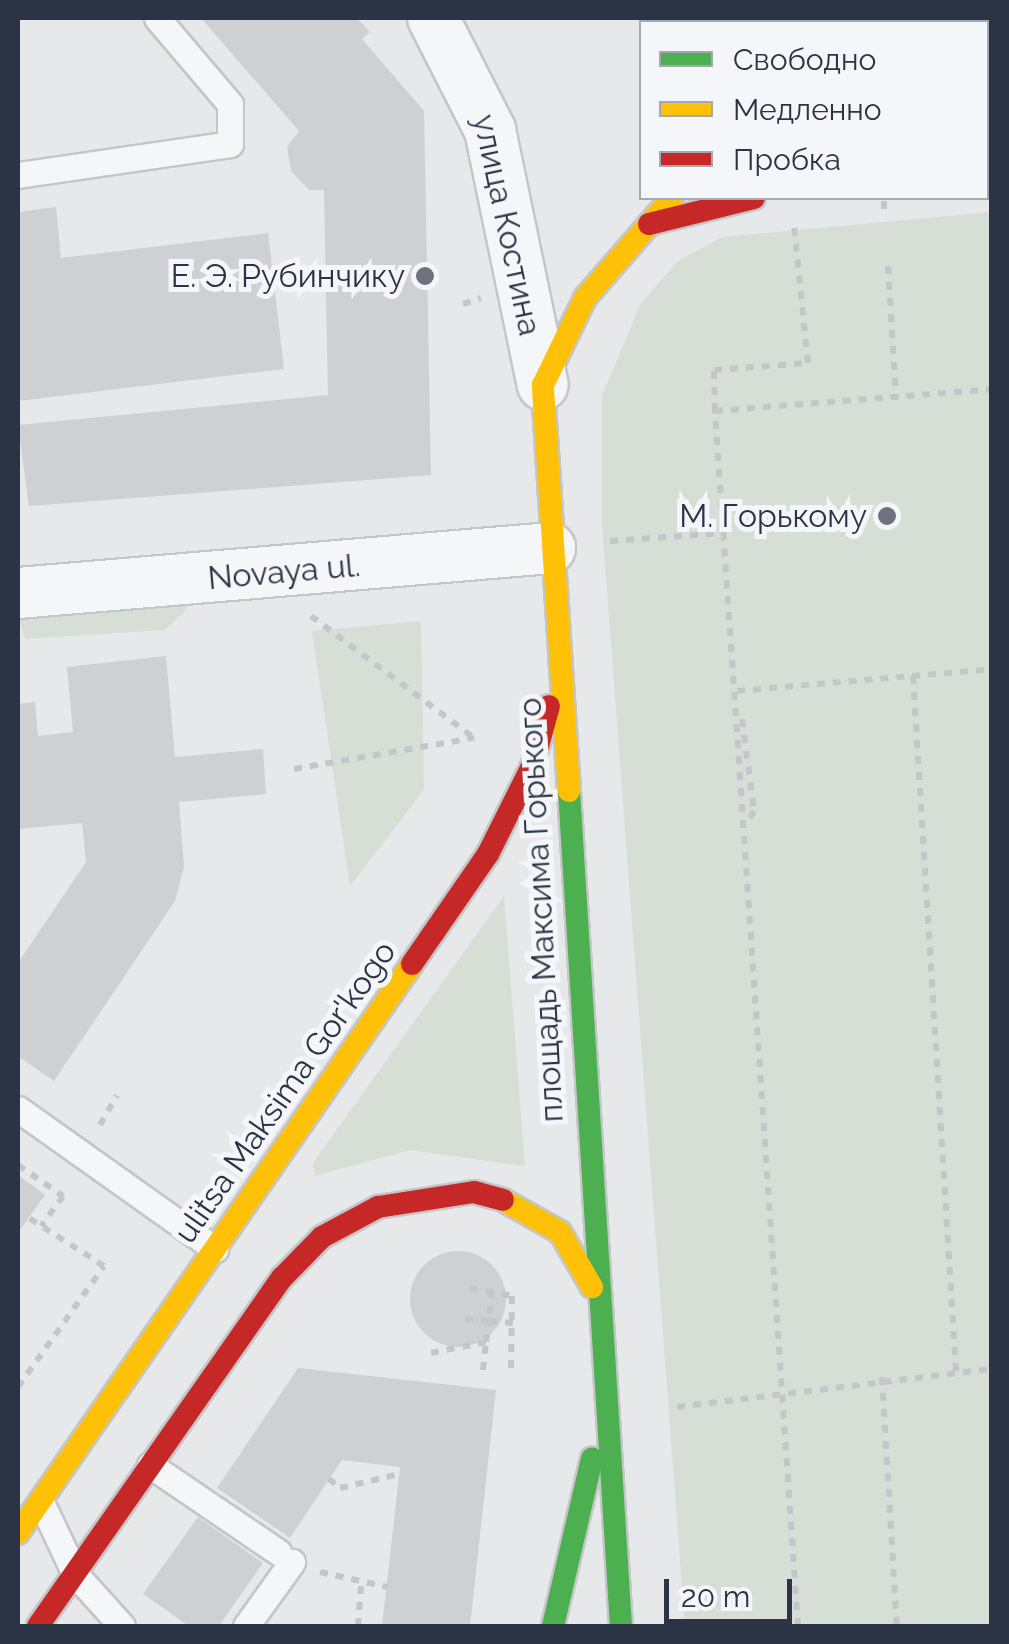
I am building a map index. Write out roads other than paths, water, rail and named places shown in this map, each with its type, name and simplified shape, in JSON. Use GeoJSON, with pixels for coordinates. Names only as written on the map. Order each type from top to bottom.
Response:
{"type":"FeatureCollection","features":[{"type":"Feature","properties":{"kind":"main road","name":"площадь Максима Горького"},"geometry":{"type":"LineString","coordinates":[[622,1626],[594,1290],[543,384],[585,298],[670,200]]}},
{"type":"Feature","properties":{"kind":"main road"},"geometry":{"type":"LineString","coordinates":[[649,224],[746,200]]}},
{"type":"Feature","properties":{"kind":"main road","name":"ulitsa Maksima Gor'kogo"},"geometry":{"type":"LineString","coordinates":[[18,1533],[488,854],[533,764],[560,665]]}},
{"type":"Feature","properties":{"kind":"main road"},"geometry":{"type":"LineString","coordinates":[[38,1626],[282,1278],[322,1236],[378,1208],[474,1192],[518,1204],[560,1232],[594,1290]]}},
{"type":"Feature","properties":{"kind":"main road"},"geometry":{"type":"LineString","coordinates":[[552,1626],[604,1406]]}},
{"type":"Feature","properties":{"kind":"street","name":"улица Костина"},"geometry":{"type":"LineString","coordinates":[[433,18],[490,130],[543,384]]}},
{"type":"Feature","properties":{"kind":"street","name":"Novaya ul."},"geometry":{"type":"LineString","coordinates":[[18,593],[550,548]]}},
{"type":"Feature","properties":{"kind":"lane"},"geometry":{"type":"LineString","coordinates":[[18,175],[230,144],[230,104],[157,18]]}},
{"type":"Feature","properties":{"kind":"lane"},"geometry":{"type":"LineString","coordinates":[[18,1109],[215,1249]]}},
{"type":"Feature","properties":{"kind":"lane"},"geometry":{"type":"LineString","coordinates":[[150,1465],[285,1557],[246,1626]]}},
{"type":"Feature","properties":{"kind":"lane"},"geometry":{"type":"LineString","coordinates":[[40,1500],[75,1574],[122,1626]]}},
{"type":"Feature","properties":{"kind":"place","name":"Е. Э. Рубинчику"},"geometry":{"type":"Point","coordinates":[425,276]}},
{"type":"Feature","properties":{"kind":"place","name":"М. Горькому"},"geometry":{"type":"Point","coordinates":[887,516]}}]}
